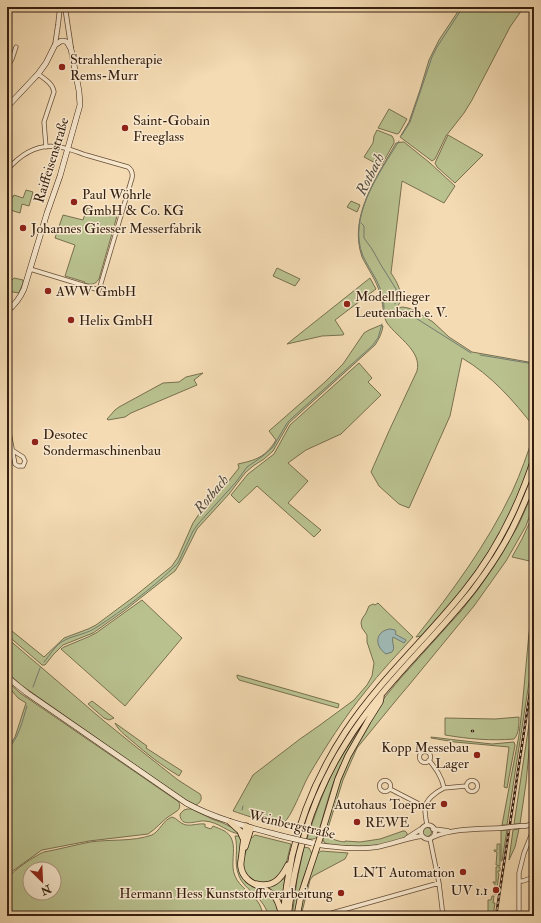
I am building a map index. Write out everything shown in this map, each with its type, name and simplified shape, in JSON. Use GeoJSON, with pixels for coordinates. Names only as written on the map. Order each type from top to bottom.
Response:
{"type":"FeatureCollection","features":[{"type":"Feature","properties":{"kind":"highway"},"geometry":{"type":"LineString","coordinates":[[282,916],[292,858],[300,828],[312,794],[329,761],[342,738],[378,689],[452,606],[485,563],[499,541],[516,506],[534,459]]}},
{"type":"Feature","properties":{"kind":"highway"},"geometry":{"type":"LineString","coordinates":[[288,916],[299,853],[306,829],[317,798],[346,742],[382,694],[474,589],[515,524],[534,479]]}},
{"type":"Feature","properties":{"kind":"highway"},"geometry":{"type":"LineString","coordinates":[[297,916],[301,895],[315,844],[333,791],[354,745],[380,702],[382,694]]}},
{"type":"Feature","properties":{"kind":"highway"},"geometry":{"type":"LineString","coordinates":[[230,822],[240,831],[244,839]]}},
{"type":"Feature","properties":{"kind":"highway"},"geometry":{"type":"LineString","coordinates":[[249,827],[240,864],[242,871],[247,879],[252,883],[275,897],[282,916]]}},
{"type":"Feature","properties":{"kind":"highway"},"geometry":{"type":"LineString","coordinates":[[242,855],[244,839],[249,827]]}},
{"type":"Feature","properties":{"kind":"highway"},"geometry":{"type":"LineString","coordinates":[[252,883],[267,885],[275,882],[282,877],[292,858]]}},
{"type":"Feature","properties":{"kind":"main road"},"geometry":{"type":"LineString","coordinates":[[7,107],[38,74],[46,63],[54,45],[58,42],[64,41],[67,42],[71,49]]}},
{"type":"Feature","properties":{"kind":"main road","name":"Raiffeisenstraße"},"geometry":{"type":"LineString","coordinates":[[7,311],[14,305],[24,289],[68,149],[80,105],[79,91],[71,49]]}},
{"type":"Feature","properties":{"kind":"main road","name":"Weinbergstraße"},"geometry":{"type":"LineString","coordinates":[[7,677],[27,693],[186,803],[207,814],[230,822],[315,844]]}},
{"type":"Feature","properties":{"kind":"street"},"geometry":{"type":"LineString","coordinates":[[54,45],[60,7]]}},
{"type":"Feature","properties":{"kind":"street","name":"Raiffeisenstraße"},"geometry":{"type":"LineString","coordinates":[[65,7],[71,49]]}},
{"type":"Feature","properties":{"kind":"street"},"geometry":{"type":"LineString","coordinates":[[7,67],[12,59],[16,47]]}},
{"type":"Feature","properties":{"kind":"street"},"geometry":{"type":"LineString","coordinates":[[38,74],[54,89],[44,122],[46,147]]}},
{"type":"Feature","properties":{"kind":"street"},"geometry":{"type":"LineString","coordinates":[[7,170],[14,162],[26,153],[35,149],[58,147],[128,167],[132,172],[132,178],[99,290],[30,269]]}},
{"type":"Feature","properties":{"kind":"street"},"geometry":{"type":"LineString","coordinates":[[7,422],[12,450],[15,464],[18,466],[23,466],[25,461],[24,458],[12,450]]}},
{"type":"Feature","properties":{"kind":"street"},"geometry":{"type":"LineString","coordinates":[[429,760],[440,776],[444,788]]}},
{"type":"Feature","properties":{"kind":"street"},"geometry":{"type":"LineString","coordinates":[[452,832],[427,826],[425,807],[435,793],[444,788],[466,786]]}},
{"type":"Feature","properties":{"kind":"street"},"geometry":{"type":"LineString","coordinates":[[390,789],[425,807]]}},
{"type":"Feature","properties":{"kind":"street"},"geometry":{"type":"LineString","coordinates":[[422,829],[422,836],[426,839],[439,834],[452,832],[533,824],[532,833],[520,865],[519,916]]}},
{"type":"Feature","properties":{"kind":"street","name":"Weinbergstraße"},"geometry":{"type":"LineString","coordinates":[[404,840],[427,826]]}},
{"type":"Feature","properties":{"kind":"street"},"geometry":{"type":"LineString","coordinates":[[433,828],[434,833],[431,838],[443,916]]}},
{"type":"Feature","properties":{"kind":"street","name":"Weinbergstraße"},"geometry":{"type":"LineString","coordinates":[[315,844],[365,848],[422,836]]}},
{"type":"Feature","properties":{"kind":"street"},"geometry":{"type":"LineString","coordinates":[[519,881],[534,877]]}},
{"type":"Feature","properties":{"kind":"street"},"geometry":{"type":"LineString","coordinates":[[328,916],[332,913],[439,883]]}},
{"type":"Feature","properties":{"kind":"green space"},"geometry":{"type":"Polygon","coordinates":[[[461,7],[524,7],[510,27],[472,100],[446,136],[435,159],[432,161],[400,137],[409,122],[429,60],[439,40],[461,7]]]}},
{"type":"Feature","properties":{"kind":"green space"},"geometry":{"type":"Polygon","coordinates":[[[389,109],[407,119],[397,134],[378,128],[389,109]]]}},
{"type":"Feature","properties":{"kind":"green space"},"geometry":{"type":"Polygon","coordinates":[[[377,130],[392,136],[394,140],[394,143],[381,166],[364,157],[373,143],[377,130]]]}},
{"type":"Feature","properties":{"kind":"green space"},"geometry":{"type":"Polygon","coordinates":[[[448,135],[483,155],[455,183],[437,167],[435,163],[448,135]]]}},
{"type":"Feature","properties":{"kind":"green space"},"geometry":{"type":"Polygon","coordinates":[[[404,142],[455,186],[444,203],[402,181],[391,273],[401,294],[400,303],[397,307],[414,310],[433,322],[449,337],[472,352],[534,363],[534,427],[492,380],[462,358],[450,416],[409,508],[399,504],[379,486],[371,472],[417,371],[418,364],[413,351],[387,323],[380,293],[362,257],[359,242],[359,227],[362,212],[373,183],[396,143],[404,142]]]}},
{"type":"Feature","properties":{"kind":"green space"},"geometry":{"type":"Polygon","coordinates":[[[26,190],[33,192],[29,206],[22,204],[20,213],[7,209],[7,195],[13,197],[14,195],[23,198],[26,190]]]}},
{"type":"Feature","properties":{"kind":"green space"},"geometry":{"type":"Polygon","coordinates":[[[351,201],[360,205],[357,212],[347,207],[351,201]]]}},
{"type":"Feature","properties":{"kind":"green space"},"geometry":{"type":"Polygon","coordinates":[[[87,208],[117,216],[99,279],[91,284],[65,276],[75,245],[55,238],[63,215],[83,220],[87,208]]]}},
{"type":"Feature","properties":{"kind":"green space"},"geometry":{"type":"Polygon","coordinates":[[[277,268],[300,279],[295,286],[273,276],[277,268]]]}},
{"type":"Feature","properties":{"kind":"green space"},"geometry":{"type":"Polygon","coordinates":[[[14,278],[23,280],[19,293],[7,291],[7,280],[12,280],[14,278]]]}},
{"type":"Feature","properties":{"kind":"green space","name":"Modellflieger Leutenbach e. V."},"geometry":{"type":"Polygon","coordinates":[[[370,278],[376,289],[335,320],[344,334],[343,335],[322,336],[287,344],[370,278]]]}},
{"type":"Feature","properties":{"kind":"green space"},"geometry":{"type":"Polygon","coordinates":[[[381,325],[383,326],[382,331],[375,345],[289,423],[273,451],[245,473],[229,494],[197,529],[175,571],[93,633],[63,645],[45,665],[42,665],[7,635],[7,627],[44,657],[64,638],[96,625],[172,566],[178,557],[193,523],[239,468],[238,464],[250,461],[264,454],[276,440],[269,431],[325,382],[343,364],[364,333],[381,325]]]}},
{"type":"Feature","properties":{"kind":"green space"},"geometry":{"type":"Polygon","coordinates":[[[359,363],[372,378],[368,382],[381,395],[341,434],[306,450],[288,463],[308,481],[288,503],[321,530],[314,537],[257,486],[239,503],[231,495],[248,474],[274,454],[290,425],[359,363]]]}},
{"type":"Feature","properties":{"kind":"green space"},"geometry":{"type":"Polygon","coordinates":[[[203,373],[194,380],[197,385],[131,413],[125,417],[107,419],[119,407],[163,383],[179,382],[186,377],[203,373]]]}},
{"type":"Feature","properties":{"kind":"green space"},"geometry":{"type":"Polygon","coordinates":[[[534,435],[534,451],[520,491],[506,522],[492,547],[460,593],[421,636],[416,637],[456,585],[492,530],[515,485],[534,435]]]}},
{"type":"Feature","properties":{"kind":"green space"},"geometry":{"type":"Polygon","coordinates":[[[534,489],[534,503],[526,526],[506,561],[474,606],[357,748],[343,780],[328,828],[329,835],[333,839],[345,842],[360,842],[380,839],[403,831],[407,833],[407,836],[390,843],[379,845],[346,846],[327,844],[324,842],[322,837],[342,773],[377,707],[398,681],[461,611],[479,588],[518,526],[534,489]]]}},
{"type":"Feature","properties":{"kind":"green space"},"geometry":{"type":"Polygon","coordinates":[[[534,513],[534,562],[512,557],[522,539],[534,513]]]}},
{"type":"Feature","properties":{"kind":"green space"},"geometry":{"type":"Polygon","coordinates":[[[142,600],[182,638],[125,706],[61,649],[96,633],[142,600]]]}},
{"type":"Feature","properties":{"kind":"green space"},"geometry":{"type":"Polygon","coordinates":[[[378,603],[413,637],[357,702],[343,722],[309,775],[290,815],[283,823],[273,823],[233,811],[253,775],[354,700],[367,685],[372,676],[374,663],[367,642],[367,635],[362,628],[361,623],[369,606],[378,603]]]}},
{"type":"Feature","properties":{"kind":"green space"},"geometry":{"type":"Polygon","coordinates":[[[534,606],[534,650],[507,825],[502,825],[519,735],[529,633],[534,606]]]}},
{"type":"Feature","properties":{"kind":"green space"},"geometry":{"type":"Polygon","coordinates":[[[7,638],[104,721],[178,780],[200,794],[200,802],[196,805],[184,799],[21,685],[7,672],[7,638]]]}},
{"type":"Feature","properties":{"kind":"green space"},"geometry":{"type":"Polygon","coordinates":[[[237,675],[339,704],[338,708],[239,680],[237,675]]]}},
{"type":"Feature","properties":{"kind":"green space"},"geometry":{"type":"Polygon","coordinates":[[[7,681],[20,693],[179,802],[179,809],[148,834],[89,841],[42,850],[27,861],[22,861],[22,864],[7,875],[7,749],[15,737],[26,703],[18,698],[7,685],[7,681]]]}},
{"type":"Feature","properties":{"kind":"green space"},"geometry":{"type":"Polygon","coordinates":[[[534,691],[534,717],[520,824],[514,824],[534,691]]]}},
{"type":"Feature","properties":{"kind":"green space"},"geometry":{"type":"Polygon","coordinates":[[[92,701],[114,718],[109,720],[104,718],[88,704],[92,701]]]}},
{"type":"Feature","properties":{"kind":"green space"},"geometry":{"type":"Polygon","coordinates":[[[370,714],[338,771],[329,795],[317,837],[314,839],[307,839],[320,802],[336,766],[370,714]]]}},
{"type":"Feature","properties":{"kind":"green space"},"geometry":{"type":"Polygon","coordinates":[[[519,717],[518,732],[514,739],[497,740],[463,738],[445,735],[445,718],[495,719],[519,717]]]}},
{"type":"Feature","properties":{"kind":"green space"},"geometry":{"type":"Polygon","coordinates":[[[115,723],[147,746],[146,748],[182,771],[179,776],[143,751],[122,733],[115,723]]]}},
{"type":"Feature","properties":{"kind":"green space"},"geometry":{"type":"Polygon","coordinates":[[[431,737],[492,744],[514,742],[515,745],[507,788],[504,787],[509,747],[455,742],[431,737]]]}},
{"type":"Feature","properties":{"kind":"green space"},"geometry":{"type":"Polygon","coordinates":[[[187,809],[192,809],[223,823],[237,830],[240,834],[231,832],[210,822],[202,821],[186,823],[181,819],[180,814],[187,809]]]}},
{"type":"Feature","properties":{"kind":"green space"},"geometry":{"type":"Polygon","coordinates":[[[172,817],[186,825],[205,824],[205,827],[211,829],[213,826],[229,834],[233,844],[233,867],[235,876],[240,884],[258,902],[263,916],[7,916],[7,881],[12,874],[22,866],[22,901],[62,901],[62,861],[29,861],[35,857],[44,852],[90,842],[129,840],[152,835],[172,817]]]}},
{"type":"Feature","properties":{"kind":"green space"},"geometry":{"type":"Polygon","coordinates":[[[427,827],[432,832],[427,837],[422,832],[427,827]]]}},
{"type":"Feature","properties":{"kind":"green space"},"geometry":{"type":"Polygon","coordinates":[[[519,829],[515,847],[509,860],[513,830],[519,829]]]}},
{"type":"Feature","properties":{"kind":"green space"},"geometry":{"type":"Polygon","coordinates":[[[501,830],[507,830],[502,861],[501,861],[501,830]]]}},
{"type":"Feature","properties":{"kind":"green space"},"geometry":{"type":"Polygon","coordinates":[[[255,835],[291,844],[285,868],[273,882],[260,883],[251,880],[244,871],[243,860],[250,839],[255,835]]]}},
{"type":"Feature","properties":{"kind":"green space"},"geometry":{"type":"Polygon","coordinates":[[[235,836],[241,836],[242,839],[238,862],[239,868],[274,899],[277,905],[278,916],[269,916],[262,902],[240,879],[236,866],[235,836]]]}},
{"type":"Feature","properties":{"kind":"green space"},"geometry":{"type":"Polygon","coordinates":[[[497,844],[500,844],[500,866],[496,865],[497,852],[494,851],[497,850],[497,844]]]}},
{"type":"Feature","properties":{"kind":"green space"},"geometry":{"type":"Polygon","coordinates":[[[304,847],[309,848],[312,854],[302,882],[295,916],[292,916],[297,880],[304,847]]]}},
{"type":"Feature","properties":{"kind":"green space"},"geometry":{"type":"Polygon","coordinates":[[[321,851],[348,853],[345,859],[313,876],[310,880],[301,916],[298,916],[303,890],[317,854],[321,851]]]}},
{"type":"Feature","properties":{"kind":"green space"},"geometry":{"type":"Polygon","coordinates":[[[496,867],[500,867],[500,871],[498,871],[499,874],[496,895],[494,894],[495,883],[493,882],[496,882],[496,867]]]}},
{"type":"Feature","properties":{"kind":"green space"},"geometry":{"type":"Polygon","coordinates":[[[285,878],[281,904],[264,887],[275,884],[285,878]]]}},
{"type":"Feature","properties":{"kind":"green space"},"geometry":{"type":"Polygon","coordinates":[[[492,896],[494,896],[493,903],[495,903],[493,916],[488,916],[488,900],[491,900],[492,896]]]}},
{"type":"Feature","properties":{"kind":"water"},"geometry":{"type":"Polygon","coordinates":[[[390,629],[395,630],[395,634],[406,640],[404,643],[393,637],[393,650],[392,652],[386,654],[379,647],[378,639],[381,633],[390,629]]]}},
{"type":"Feature","properties":{"kind":"waterway","name":"Rotbach"},"geometry":{"type":"LineString","coordinates":[[402,135],[410,122],[432,57],[463,7]]}},
{"type":"Feature","properties":{"kind":"waterway","name":"Rotbach"},"geometry":{"type":"LineString","coordinates":[[384,309],[382,293],[363,256],[359,241],[359,226],[362,211],[375,181],[399,141]]}},
{"type":"Feature","properties":{"kind":"waterway"},"geometry":{"type":"LineString","coordinates":[[361,223],[364,226],[364,238],[396,289],[397,297],[395,304]]}},
{"type":"Feature","properties":{"kind":"waterway"},"geometry":{"type":"LineString","coordinates":[[403,310],[471,353]]}},
{"type":"Feature","properties":{"kind":"waterway","name":"Rotbach"},"geometry":{"type":"LineString","coordinates":[[44,662],[62,642],[97,627],[117,614],[173,568],[178,563],[193,531],[198,524],[236,482],[247,467],[273,447],[287,423],[372,346],[378,338],[382,324]]}},
{"type":"Feature","properties":{"kind":"waterway"},"geometry":{"type":"LineString","coordinates":[[480,355],[534,364]]}},
{"type":"Feature","properties":{"kind":"waterway"},"geometry":{"type":"LineString","coordinates":[[33,687],[40,668]]}},
{"type":"Feature","properties":{"kind":"waterway"},"geometry":{"type":"LineString","coordinates":[[7,750],[17,735],[27,706]]}},
{"type":"Feature","properties":{"kind":"waterway"},"geometry":{"type":"LineString","coordinates":[[242,810],[243,806]]}},
{"type":"Feature","properties":{"kind":"railway"},"geometry":{"type":"LineString","coordinates":[[496,916],[534,666]]}},
{"type":"Feature","properties":{"kind":"place","name":"Strahlentherapie Rems-Murr"},"geometry":{"type":"Point","coordinates":[62,67]}},
{"type":"Feature","properties":{"kind":"place","name":"Saint-Gobain Freeglass"},"geometry":{"type":"Point","coordinates":[125,128]}},
{"type":"Feature","properties":{"kind":"place","name":"Paul Wöhrle GmbH & Co. KG"},"geometry":{"type":"Point","coordinates":[74,202]}},
{"type":"Feature","properties":{"kind":"place","name":"Johannes Giesser Messerfabrik"},"geometry":{"type":"Point","coordinates":[23,228]}},
{"type":"Feature","properties":{"kind":"place","name":"AWW GmbH"},"geometry":{"type":"Point","coordinates":[48,291]}},
{"type":"Feature","properties":{"kind":"place","name":"Modellflieger Leutenbach e. V."},"geometry":{"type":"Point","coordinates":[347,304]}},
{"type":"Feature","properties":{"kind":"place","name":"Helix GmbH"},"geometry":{"type":"Point","coordinates":[71,320]}},
{"type":"Feature","properties":{"kind":"place","name":"Desotec Sondermaschinenbau"},"geometry":{"type":"Point","coordinates":[35,442]}},
{"type":"Feature","properties":{"kind":"place","name":"Kopp Messebau Lager"},"geometry":{"type":"Point","coordinates":[477,755]}},
{"type":"Feature","properties":{"kind":"place","name":"Autohaus Toepner"},"geometry":{"type":"Point","coordinates":[444,804]}},
{"type":"Feature","properties":{"kind":"place","name":"REWE"},"geometry":{"type":"Point","coordinates":[357,822]}},
{"type":"Feature","properties":{"kind":"place","name":"LNT Automation"},"geometry":{"type":"Point","coordinates":[463,872]}},
{"type":"Feature","properties":{"kind":"place","name":"UV 1.1"},"geometry":{"type":"Point","coordinates":[496,890]}},
{"type":"Feature","properties":{"kind":"place","name":"Hermann Hess Kunststoffverarbeitung"},"geometry":{"type":"Point","coordinates":[341,893]}}]}
